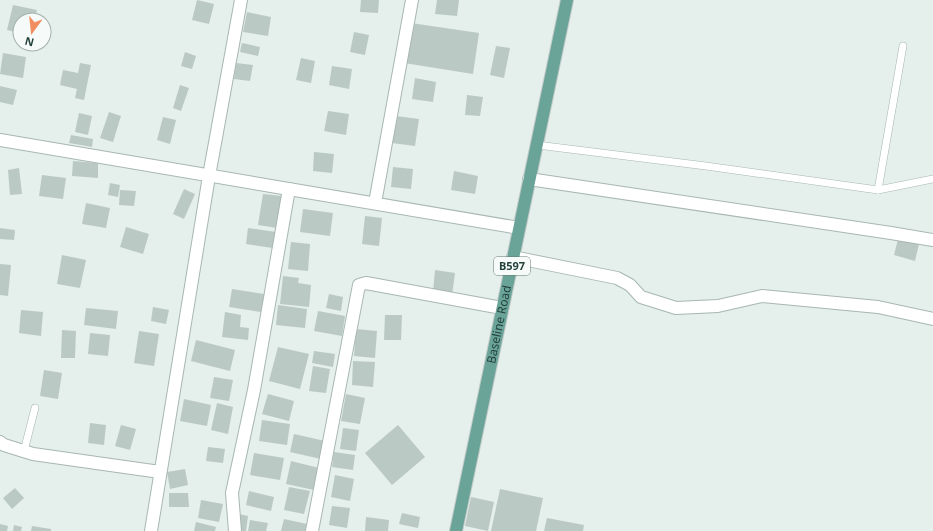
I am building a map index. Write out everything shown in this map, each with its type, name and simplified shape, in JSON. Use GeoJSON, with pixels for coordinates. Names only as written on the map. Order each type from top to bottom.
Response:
{"type":"FeatureCollection","features":[{"type":"Feature","properties":{"kind":"main road","name":"Baseline Road"},"geometry":{"type":"LineString","coordinates":[[456,531],[567,0]]}},
{"type":"Feature","properties":{"kind":"street"},"geometry":{"type":"LineString","coordinates":[[151,531],[209,176],[241,0]]}},
{"type":"Feature","properties":{"kind":"street"},"geometry":{"type":"LineString","coordinates":[[375,203],[412,0]]}},
{"type":"Feature","properties":{"kind":"street"},"geometry":{"type":"LineString","coordinates":[[0,140],[519,228]]}},
{"type":"Feature","properties":{"kind":"street"},"geometry":{"type":"LineString","coordinates":[[529,179],[876,230],[933,240]]}},
{"type":"Feature","properties":{"kind":"street"},"geometry":{"type":"LineString","coordinates":[[235,531],[232,493],[254,390],[289,189]]}},
{"type":"Feature","properties":{"kind":"street"},"geometry":{"type":"LineString","coordinates":[[513,257],[617,278],[630,284],[641,297],[676,308],[718,306],[762,296],[878,307],[933,319]]}},
{"type":"Feature","properties":{"kind":"street"},"geometry":{"type":"LineString","coordinates":[[312,531],[359,285],[366,283],[502,308]]}},
{"type":"Feature","properties":{"kind":"street"},"geometry":{"type":"LineString","coordinates":[[0,442],[4,445],[33,454],[160,472]]}},
{"type":"Feature","properties":{"kind":"lane"},"geometry":{"type":"LineString","coordinates":[[878,190],[903,46]]}},
{"type":"Feature","properties":{"kind":"lane"},"geometry":{"type":"LineString","coordinates":[[537,145],[706,166],[878,190],[933,179]]}},
{"type":"Feature","properties":{"kind":"lane"},"geometry":{"type":"LineString","coordinates":[[24,451],[35,408]]}},
{"type":"Feature","properties":{"kind":"building"},"geometry":{"type":"Polygon","coordinates":[[[197,0],[214,4],[209,24],[192,20],[197,0]]]}},
{"type":"Feature","properties":{"kind":"building"},"geometry":{"type":"Polygon","coordinates":[[[361,0],[379,0],[378,13],[360,12],[361,0]]]}},
{"type":"Feature","properties":{"kind":"building"},"geometry":{"type":"Polygon","coordinates":[[[437,0],[459,0],[457,16],[435,14],[437,0]]]}},
{"type":"Feature","properties":{"kind":"building"},"geometry":{"type":"Polygon","coordinates":[[[13,5],[37,10],[36,12],[12,12],[12,31],[7,30],[13,5]]]}},
{"type":"Feature","properties":{"kind":"building"},"geometry":{"type":"Polygon","coordinates":[[[247,12],[271,17],[268,36],[243,32],[247,12]]]}},
{"type":"Feature","properties":{"kind":"building"},"geometry":{"type":"Polygon","coordinates":[[[411,23],[479,33],[473,74],[404,63],[411,23]]]}},
{"type":"Feature","properties":{"kind":"building"},"geometry":{"type":"Polygon","coordinates":[[[354,32],[369,35],[365,55],[350,52],[354,32]]]}},
{"type":"Feature","properties":{"kind":"building"},"geometry":{"type":"Polygon","coordinates":[[[242,43],[260,47],[258,56],[240,52],[242,43]]]}},
{"type":"Feature","properties":{"kind":"building"},"geometry":{"type":"Polygon","coordinates":[[[496,46],[510,48],[504,78],[490,75],[496,46]]]}},
{"type":"Feature","properties":{"kind":"building"},"geometry":{"type":"Polygon","coordinates":[[[185,52],[196,56],[192,69],[181,66],[185,52]]]}},
{"type":"Feature","properties":{"kind":"building"},"geometry":{"type":"Polygon","coordinates":[[[3,53],[26,57],[23,78],[0,74],[3,53]]]}},
{"type":"Feature","properties":{"kind":"building"},"geometry":{"type":"Polygon","coordinates":[[[301,58],[315,61],[311,83],[296,80],[301,58]]]}},
{"type":"Feature","properties":{"kind":"building"},"geometry":{"type":"Polygon","coordinates":[[[80,63],[91,65],[84,100],[75,98],[77,89],[60,85],[63,70],[78,73],[80,63]]]}},
{"type":"Feature","properties":{"kind":"building"},"geometry":{"type":"Polygon","coordinates":[[[236,63],[253,65],[250,81],[234,79],[236,63]]]}},
{"type":"Feature","properties":{"kind":"building"},"geometry":{"type":"Polygon","coordinates":[[[332,66],[352,69],[349,89],[329,85],[332,66]]]}},
{"type":"Feature","properties":{"kind":"building"},"geometry":{"type":"Polygon","coordinates":[[[415,78],[436,82],[433,102],[412,99],[415,78]]]}},
{"type":"Feature","properties":{"kind":"building"},"geometry":{"type":"Polygon","coordinates":[[[180,85],[189,88],[181,111],[173,108],[180,85]]]}},
{"type":"Feature","properties":{"kind":"building"},"geometry":{"type":"Polygon","coordinates":[[[0,86],[17,90],[13,105],[0,102],[0,86]]]}},
{"type":"Feature","properties":{"kind":"building"},"geometry":{"type":"Polygon","coordinates":[[[467,95],[483,97],[480,116],[465,115],[467,95]]]}},
{"type":"Feature","properties":{"kind":"building"},"geometry":{"type":"Polygon","coordinates":[[[328,111],[349,114],[346,135],[324,131],[328,111]]]}},
{"type":"Feature","properties":{"kind":"building"},"geometry":{"type":"Polygon","coordinates":[[[109,112],[121,116],[113,142],[100,138],[109,112]]]}},
{"type":"Feature","properties":{"kind":"building"},"geometry":{"type":"Polygon","coordinates":[[[79,113],[92,116],[88,135],[75,132],[79,113]]]}},
{"type":"Feature","properties":{"kind":"building"},"geometry":{"type":"Polygon","coordinates":[[[396,116],[419,119],[415,146],[392,143],[396,116]]]}},
{"type":"Feature","properties":{"kind":"building"},"geometry":{"type":"Polygon","coordinates":[[[163,117],[176,120],[170,144],[157,140],[163,117]]]}},
{"type":"Feature","properties":{"kind":"building"},"geometry":{"type":"Polygon","coordinates":[[[71,135],[93,139],[92,147],[69,143],[71,135]]]}},
{"type":"Feature","properties":{"kind":"building"},"geometry":{"type":"Polygon","coordinates":[[[314,152],[334,154],[332,173],[313,171],[314,152]]]}},
{"type":"Feature","properties":{"kind":"building"},"geometry":{"type":"Polygon","coordinates":[[[73,161],[98,163],[98,178],[72,176],[73,161]]]}},
{"type":"Feature","properties":{"kind":"building"},"geometry":{"type":"Polygon","coordinates":[[[393,167],[413,169],[411,189],[391,187],[393,167]]]}},
{"type":"Feature","properties":{"kind":"building"},"geometry":{"type":"Polygon","coordinates":[[[19,168],[22,194],[10,195],[8,170],[19,168]]]}},
{"type":"Feature","properties":{"kind":"building"},"geometry":{"type":"Polygon","coordinates":[[[454,171],[478,176],[475,194],[451,190],[454,171]]]}},
{"type":"Feature","properties":{"kind":"building"},"geometry":{"type":"Polygon","coordinates":[[[42,175],[66,178],[63,199],[39,196],[42,175]]]}},
{"type":"Feature","properties":{"kind":"building"},"geometry":{"type":"Polygon","coordinates":[[[110,183],[120,185],[118,197],[108,195],[110,183]]]}},
{"type":"Feature","properties":{"kind":"building"},"geometry":{"type":"Polygon","coordinates":[[[184,189],[195,194],[184,219],[173,214],[184,189]]]}},
{"type":"Feature","properties":{"kind":"building"},"geometry":{"type":"Polygon","coordinates":[[[120,190],[136,191],[134,206],[119,205],[120,190]]]}},
{"type":"Feature","properties":{"kind":"building"},"geometry":{"type":"Polygon","coordinates":[[[263,194],[282,196],[277,228],[258,225],[263,194]]]}},
{"type":"Feature","properties":{"kind":"building"},"geometry":{"type":"Polygon","coordinates":[[[86,203],[110,208],[106,228],[82,224],[86,203]]]}},
{"type":"Feature","properties":{"kind":"building"},"geometry":{"type":"Polygon","coordinates":[[[303,209],[333,213],[330,236],[300,232],[303,209]]]}},
{"type":"Feature","properties":{"kind":"building"},"geometry":{"type":"Polygon","coordinates":[[[365,216],[382,218],[379,246],[362,244],[365,216]]]}},
{"type":"Feature","properties":{"kind":"building"},"geometry":{"type":"Polygon","coordinates":[[[126,227],[149,234],[143,254],[120,247],[126,227]]]}},
{"type":"Feature","properties":{"kind":"building"},"geometry":{"type":"Polygon","coordinates":[[[0,228],[15,230],[14,240],[0,239],[0,228]]]}},
{"type":"Feature","properties":{"kind":"building"},"geometry":{"type":"Polygon","coordinates":[[[248,228],[276,232],[273,248],[246,244],[248,228]]]}},
{"type":"Feature","properties":{"kind":"building"},"geometry":{"type":"Polygon","coordinates":[[[898,239],[919,244],[915,261],[894,255],[898,239]]]}},
{"type":"Feature","properties":{"kind":"building"},"geometry":{"type":"Polygon","coordinates":[[[291,242],[310,244],[308,271],[288,269],[291,242]]]}},
{"type":"Feature","properties":{"kind":"building"},"geometry":{"type":"Polygon","coordinates":[[[62,255],[86,260],[80,288],[57,284],[62,255]]]}},
{"type":"Feature","properties":{"kind":"building"},"geometry":{"type":"Polygon","coordinates":[[[0,264],[11,265],[8,296],[0,295],[0,264]]]}},
{"type":"Feature","properties":{"kind":"building"},"geometry":{"type":"Polygon","coordinates":[[[435,270],[455,273],[452,295],[433,292],[435,270]]]}},
{"type":"Feature","properties":{"kind":"building"},"geometry":{"type":"Polygon","coordinates":[[[283,276],[299,278],[298,283],[311,285],[309,307],[280,304],[283,276]]]}},
{"type":"Feature","properties":{"kind":"building"},"geometry":{"type":"Polygon","coordinates":[[[232,289],[264,294],[261,312],[229,307],[232,289]]]}},
{"type":"Feature","properties":{"kind":"building"},"geometry":{"type":"Polygon","coordinates":[[[329,294],[343,297],[341,311],[326,308],[329,294]]]}},
{"type":"Feature","properties":{"kind":"building"},"geometry":{"type":"Polygon","coordinates":[[[278,305],[307,309],[305,328],[276,325],[278,305]]]}},
{"type":"Feature","properties":{"kind":"building"},"geometry":{"type":"Polygon","coordinates":[[[153,307],[169,310],[166,324],[151,321],[153,307]]]}},
{"type":"Feature","properties":{"kind":"building"},"geometry":{"type":"Polygon","coordinates":[[[86,308],[118,311],[116,329],[84,325],[86,308]]]}},
{"type":"Feature","properties":{"kind":"building"},"geometry":{"type":"Polygon","coordinates":[[[21,310],[43,312],[41,336],[19,333],[21,310]]]}},
{"type":"Feature","properties":{"kind":"building"},"geometry":{"type":"Polygon","coordinates":[[[318,311],[345,316],[342,336],[314,331],[318,311]]]}},
{"type":"Feature","properties":{"kind":"building"},"geometry":{"type":"Polygon","coordinates":[[[225,312],[241,315],[240,327],[249,328],[248,340],[222,337],[225,312]]]}},
{"type":"Feature","properties":{"kind":"building"},"geometry":{"type":"Polygon","coordinates":[[[385,315],[402,315],[401,340],[384,340],[385,315]]]}},
{"type":"Feature","properties":{"kind":"building"},"geometry":{"type":"Polygon","coordinates":[[[356,329],[377,331],[375,358],[354,356],[356,329]]]}},
{"type":"Feature","properties":{"kind":"building"},"geometry":{"type":"Polygon","coordinates":[[[62,330],[76,331],[75,358],[61,358],[62,330]]]}},
{"type":"Feature","properties":{"kind":"building"},"geometry":{"type":"Polygon","coordinates":[[[139,331],[159,334],[154,366],[134,363],[139,331]]]}},
{"type":"Feature","properties":{"kind":"building"},"geometry":{"type":"Polygon","coordinates":[[[90,333],[110,335],[108,356],[88,354],[90,333]]]}},
{"type":"Feature","properties":{"kind":"building"},"geometry":{"type":"Polygon","coordinates":[[[196,340],[235,350],[230,371],[191,361],[196,340]]]}},
{"type":"Feature","properties":{"kind":"building"},"geometry":{"type":"Polygon","coordinates":[[[278,347],[309,354],[300,389],[269,381],[278,347]]]}},
{"type":"Feature","properties":{"kind":"building"},"geometry":{"type":"Polygon","coordinates":[[[314,351],[335,354],[333,367],[312,363],[314,351]]]}},
{"type":"Feature","properties":{"kind":"building"},"geometry":{"type":"Polygon","coordinates":[[[353,361],[375,362],[373,387],[352,385],[353,361]]]}},
{"type":"Feature","properties":{"kind":"building"},"geometry":{"type":"Polygon","coordinates":[[[313,366],[330,369],[326,393],[309,391],[313,366]]]}},
{"type":"Feature","properties":{"kind":"building"},"geometry":{"type":"Polygon","coordinates":[[[44,370],[62,373],[58,399],[40,396],[44,370]]]}},
{"type":"Feature","properties":{"kind":"building"},"geometry":{"type":"Polygon","coordinates":[[[214,377],[233,380],[229,401],[210,398],[214,377]]]}},
{"type":"Feature","properties":{"kind":"building"},"geometry":{"type":"Polygon","coordinates":[[[268,394],[294,401],[289,421],[262,414],[268,394]]]}},
{"type":"Feature","properties":{"kind":"building"},"geometry":{"type":"Polygon","coordinates":[[[346,394],[365,398],[360,424],[341,421],[346,394]]]}},
{"type":"Feature","properties":{"kind":"building"},"geometry":{"type":"Polygon","coordinates":[[[184,399],[211,405],[207,426],[180,421],[184,399]]]}},
{"type":"Feature","properties":{"kind":"building"},"geometry":{"type":"Polygon","coordinates":[[[217,403],[233,407],[228,434],[211,430],[217,403]]]}},
{"type":"Feature","properties":{"kind":"building"},"geometry":{"type":"Polygon","coordinates":[[[262,420],[290,424],[287,445],[259,441],[262,420]]]}},
{"type":"Feature","properties":{"kind":"building"},"geometry":{"type":"Polygon","coordinates":[[[90,423],[106,425],[104,445],[88,443],[90,423]]]}},
{"type":"Feature","properties":{"kind":"building"},"geometry":{"type":"Polygon","coordinates":[[[121,425],[136,429],[130,450],[115,446],[121,425]]]}},
{"type":"Feature","properties":{"kind":"building"},"geometry":{"type":"Polygon","coordinates":[[[398,425],[425,457],[392,485],[365,453],[398,425]]]}},
{"type":"Feature","properties":{"kind":"building"},"geometry":{"type":"Polygon","coordinates":[[[343,428],[359,430],[356,451],[340,449],[343,428]]]}},
{"type":"Feature","properties":{"kind":"building"},"geometry":{"type":"Polygon","coordinates":[[[294,434],[325,441],[321,459],[290,452],[294,434]]]}},
{"type":"Feature","properties":{"kind":"building"},"geometry":{"type":"Polygon","coordinates":[[[208,447],[225,449],[223,463],[206,461],[208,447]]]}},
{"type":"Feature","properties":{"kind":"building"},"geometry":{"type":"Polygon","coordinates":[[[334,452],[355,455],[353,470],[332,467],[334,452]]]}},
{"type":"Feature","properties":{"kind":"building"},"geometry":{"type":"Polygon","coordinates":[[[254,453],[284,458],[280,480],[250,475],[254,453]]]}},
{"type":"Feature","properties":{"kind":"building"},"geometry":{"type":"Polygon","coordinates":[[[291,461],[319,468],[314,490],[286,484],[291,461]]]}},
{"type":"Feature","properties":{"kind":"building"},"geometry":{"type":"Polygon","coordinates":[[[185,469],[188,485],[170,489],[167,472],[185,469]]]}},
{"type":"Feature","properties":{"kind":"building"},"geometry":{"type":"Polygon","coordinates":[[[335,475],[354,479],[350,501],[331,497],[335,475]]]}},
{"type":"Feature","properties":{"kind":"building"},"geometry":{"type":"Polygon","coordinates":[[[289,487],[310,491],[304,514],[284,510],[289,487]]]}},
{"type":"Feature","properties":{"kind":"building"},"geometry":{"type":"Polygon","coordinates":[[[15,488],[24,498],[12,509],[3,498],[15,488]]]}},
{"type":"Feature","properties":{"kind":"building"},"geometry":{"type":"Polygon","coordinates":[[[500,489],[543,498],[536,531],[491,531],[500,489]]]}},
{"type":"Feature","properties":{"kind":"building"},"geometry":{"type":"Polygon","coordinates":[[[249,491],[274,497],[271,511],[246,505],[249,491]]]}},
{"type":"Feature","properties":{"kind":"building"},"geometry":{"type":"Polygon","coordinates":[[[169,493],[188,493],[189,507],[169,507],[169,493]]]}},
{"type":"Feature","properties":{"kind":"building"},"geometry":{"type":"Polygon","coordinates":[[[471,497],[494,502],[488,531],[465,526],[471,497]]]}},
{"type":"Feature","properties":{"kind":"building"},"geometry":{"type":"Polygon","coordinates":[[[201,500],[223,504],[219,522],[198,518],[201,500]]]}},
{"type":"Feature","properties":{"kind":"building"},"geometry":{"type":"Polygon","coordinates":[[[332,506],[350,508],[347,528],[329,525],[332,506]]]}},
{"type":"Feature","properties":{"kind":"building"},"geometry":{"type":"Polygon","coordinates":[[[402,513],[420,517],[418,528],[399,524],[402,513]]]}},
{"type":"Feature","properties":{"kind":"building"},"geometry":{"type":"Polygon","coordinates":[[[239,514],[248,516],[246,531],[236,531],[239,514]]]}},
{"type":"Feature","properties":{"kind":"building"},"geometry":{"type":"Polygon","coordinates":[[[366,517],[389,520],[388,531],[365,531],[366,517]]]}},
{"type":"Feature","properties":{"kind":"building"},"geometry":{"type":"Polygon","coordinates":[[[547,518],[584,525],[583,531],[544,531],[547,518]]]}},
{"type":"Feature","properties":{"kind":"building"},"geometry":{"type":"Polygon","coordinates":[[[284,519],[307,524],[305,531],[281,531],[284,519]]]}},
{"type":"Feature","properties":{"kind":"building"},"geometry":{"type":"Polygon","coordinates":[[[250,520],[268,523],[266,531],[248,531],[250,520]]]}},
{"type":"Feature","properties":{"kind":"building"},"geometry":{"type":"Polygon","coordinates":[[[196,522],[216,527],[215,531],[194,531],[196,522]]]}},
{"type":"Feature","properties":{"kind":"building"},"geometry":{"type":"Polygon","coordinates":[[[0,524],[8,526],[7,531],[0,531],[0,524]]]}},
{"type":"Feature","properties":{"kind":"building"},"geometry":{"type":"Polygon","coordinates":[[[14,525],[22,527],[21,531],[13,531],[14,525]]]}},
{"type":"Feature","properties":{"kind":"building"},"geometry":{"type":"Polygon","coordinates":[[[32,526],[51,529],[51,531],[31,531],[32,526]]]}}]}
